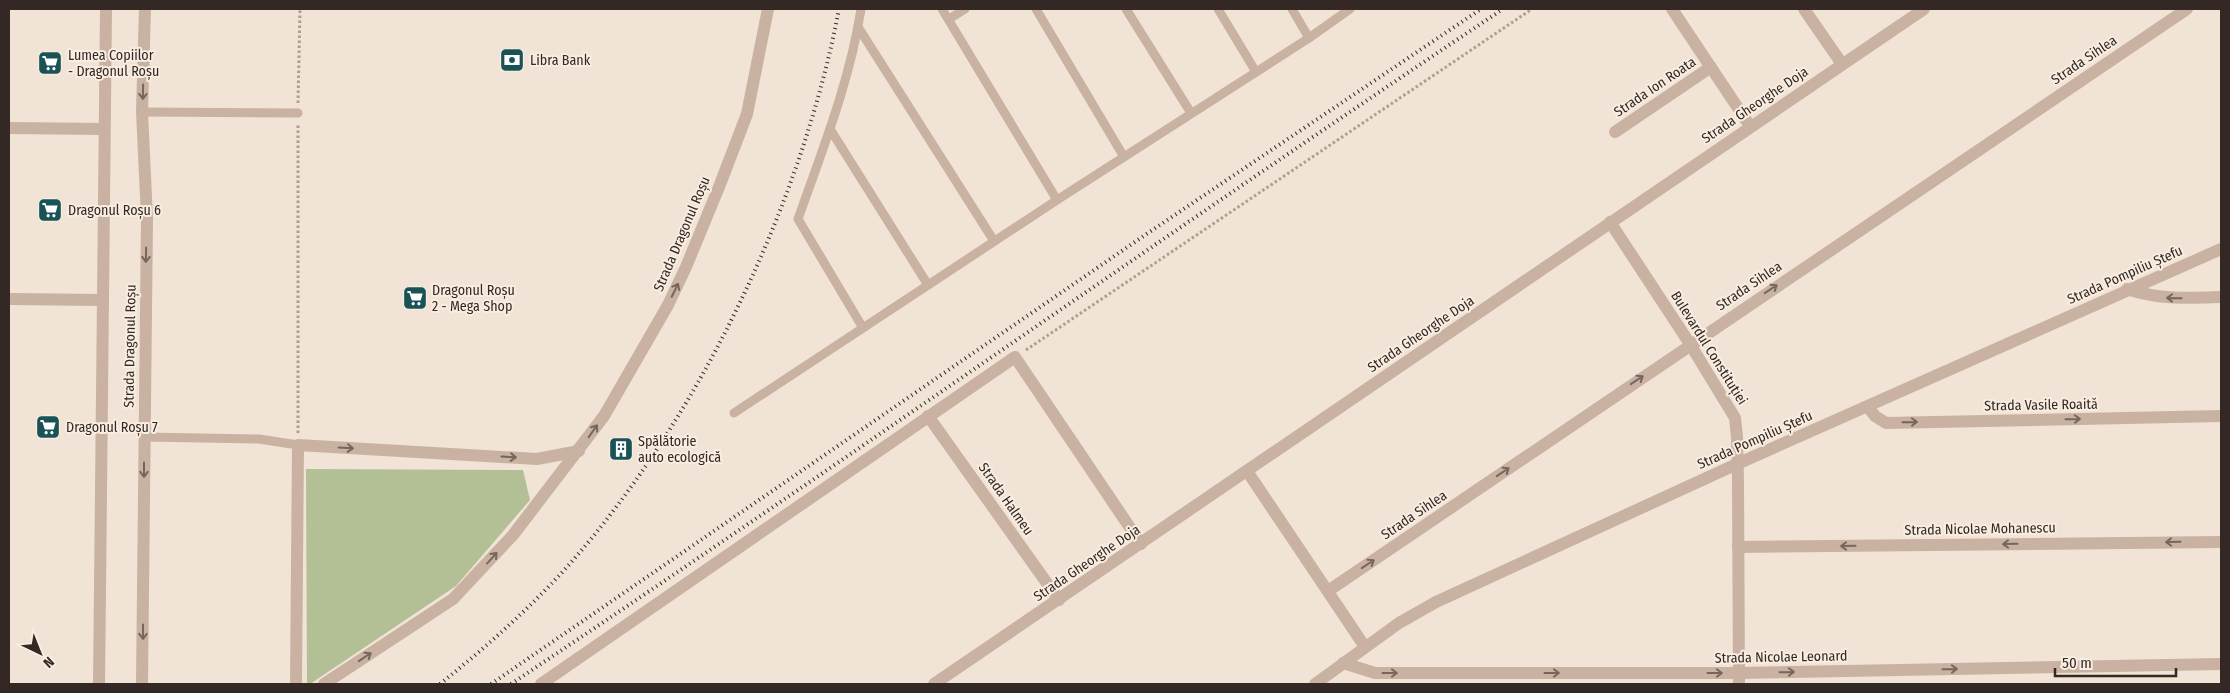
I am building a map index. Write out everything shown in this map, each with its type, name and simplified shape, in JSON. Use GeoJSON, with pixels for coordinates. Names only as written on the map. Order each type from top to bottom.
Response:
{"type":"FeatureCollection","features":[{"type":"Feature","properties":{"kind":"street"},"geometry":{"type":"LineString","coordinates":[[100,684],[106,9]]}},
{"type":"Feature","properties":{"kind":"street","name":"Strada Dragonul Roșu"},"geometry":{"type":"LineString","coordinates":[[142,684],[146,218],[142,112],[144,9]]}},
{"type":"Feature","properties":{"kind":"street","name":"Strada Dragonul Roșu"},"geometry":{"type":"LineString","coordinates":[[324,684],[453,599],[513,535],[604,416],[668,305],[686,267],[747,114],[768,9]]}},
{"type":"Feature","properties":{"kind":"street"},"geometry":{"type":"LineString","coordinates":[[1672,9],[1750,126]]}},
{"type":"Feature","properties":{"kind":"street"},"geometry":{"type":"LineString","coordinates":[[1804,9],[1842,64]]}},
{"type":"Feature","properties":{"kind":"street","name":"Strada Gheorghe Doja"},"geometry":{"type":"LineString","coordinates":[[934,684],[1922,9]]}},
{"type":"Feature","properties":{"kind":"street","name":"Strada Sihlea"},"geometry":{"type":"LineString","coordinates":[[1328,591],[2187,9]]}},
{"type":"Feature","properties":{"kind":"street","name":"Strada Ion Roata"},"geometry":{"type":"LineString","coordinates":[[1615,132],[1711,67]]}},
{"type":"Feature","properties":{"kind":"street"},"geometry":{"type":"LineString","coordinates":[[9,128],[104,129]]}},
{"type":"Feature","properties":{"kind":"street","name":"Bulevardul Constituției"},"geometry":{"type":"LineString","coordinates":[[1610,222],[1690,344],[1734,418],[1738,464],[1739,679]]}},
{"type":"Feature","properties":{"kind":"street","name":"Strada Pompiliu Ștefu"},"geometry":{"type":"LineString","coordinates":[[1315,684],[1365,647],[1436,602],[1738,464],[2221,249]]}},
{"type":"Feature","properties":{"kind":"street"},"geometry":{"type":"LineString","coordinates":[[2128,289],[2149,296],[2172,298],[2221,297]]}},
{"type":"Feature","properties":{"kind":"street"},"geometry":{"type":"LineString","coordinates":[[9,299],[102,300]]}},
{"type":"Feature","properties":{"kind":"street"},"geometry":{"type":"LineString","coordinates":[[541,684],[1015,357],[1141,544]]}},
{"type":"Feature","properties":{"kind":"street","name":"Strada Vasile Roaită"},"geometry":{"type":"LineString","coordinates":[[1868,407],[1875,416],[1886,423],[2221,416]]}},
{"type":"Feature","properties":{"kind":"street","name":"Strada Halmeu"},"geometry":{"type":"LineString","coordinates":[[928,416],[1059,600]]}},
{"type":"Feature","properties":{"kind":"street"},"geometry":{"type":"LineString","coordinates":[[296,684],[298,445],[537,459],[578,451]]}},
{"type":"Feature","properties":{"kind":"street"},"geometry":{"type":"LineString","coordinates":[[1248,471],[1365,647]]}},
{"type":"Feature","properties":{"kind":"street","name":"Strada Nicolae Mohanescu"},"geometry":{"type":"LineString","coordinates":[[1738,547],[2221,542]]}},
{"type":"Feature","properties":{"kind":"street","name":"Strada Nicolae Leonard"},"geometry":{"type":"LineString","coordinates":[[1343,663],[1375,673],[1739,679],[2221,664]]}},
{"type":"Feature","properties":{"kind":"lane"},"geometry":{"type":"LineString","coordinates":[[861,9],[858,27],[830,129],[798,219],[864,328]]}},
{"type":"Feature","properties":{"kind":"lane"},"geometry":{"type":"LineString","coordinates":[[942,9],[1057,200]]}},
{"type":"Feature","properties":{"kind":"lane"},"geometry":{"type":"LineString","coordinates":[[948,19],[965,9]]}},
{"type":"Feature","properties":{"kind":"lane"},"geometry":{"type":"LineString","coordinates":[[1036,9],[1124,157]]}},
{"type":"Feature","properties":{"kind":"lane"},"geometry":{"type":"LineString","coordinates":[[1126,9],[1191,113]]}},
{"type":"Feature","properties":{"kind":"lane"},"geometry":{"type":"LineString","coordinates":[[1218,9],[1256,72]]}},
{"type":"Feature","properties":{"kind":"lane"},"geometry":{"type":"LineString","coordinates":[[1292,9],[1309,38]]}},
{"type":"Feature","properties":{"kind":"lane"},"geometry":{"type":"LineString","coordinates":[[734,413],[994,241],[1309,38],[1350,9]]}},
{"type":"Feature","properties":{"kind":"lane"},"geometry":{"type":"LineString","coordinates":[[858,27],[994,241]]}},
{"type":"Feature","properties":{"kind":"lane"},"geometry":{"type":"LineString","coordinates":[[142,112],[298,113]]}},
{"type":"Feature","properties":{"kind":"lane"},"geometry":{"type":"LineString","coordinates":[[830,129],[928,285]]}},
{"type":"Feature","properties":{"kind":"lane"},"geometry":{"type":"LineString","coordinates":[[144,436],[259,439],[298,445]]}},
{"type":"Feature","properties":{"kind":"path"},"geometry":{"type":"LineString","coordinates":[[298,445],[298,113],[300,9]]}},
{"type":"Feature","properties":{"kind":"path"},"geometry":{"type":"LineString","coordinates":[[1015,357],[1532,9]]}},
{"type":"Feature","properties":{"kind":"green space"},"geometry":{"type":"Polygon","coordinates":[[[306,469],[523,470],[530,500],[456,586],[310,684],[307,684],[306,469]]]}},
{"type":"Feature","properties":{"kind":"railway"},"geometry":{"type":"LineString","coordinates":[[440,684],[506,628],[567,567],[615,508],[660,445],[701,377],[739,305],[771,232],[799,157],[822,83],[839,9]]}},
{"type":"Feature","properties":{"kind":"railway"},"geometry":{"type":"LineString","coordinates":[[491,684],[1148,233],[1481,9]]}},
{"type":"Feature","properties":{"kind":"railway"},"geometry":{"type":"LineString","coordinates":[[511,684],[1503,9]]}},
{"type":"Feature","properties":{"kind":"place","name":"Libra Bank"},"geometry":{"type":"Point","coordinates":[512,60]}},
{"type":"Feature","properties":{"kind":"place","name":"Lumea Copiilor - Dragonul Roșu"},"geometry":{"type":"Point","coordinates":[50,63]}},
{"type":"Feature","properties":{"kind":"place","name":"Dragonul Roșu 6"},"geometry":{"type":"Point","coordinates":[50,210]}},
{"type":"Feature","properties":{"kind":"place","name":"Dragonul Roșu 2 - Mega Shop"},"geometry":{"type":"Point","coordinates":[415,298]}},
{"type":"Feature","properties":{"kind":"place","name":"Dragonul Roșu 7"},"geometry":{"type":"Point","coordinates":[48,427]}},
{"type":"Feature","properties":{"kind":"place","name":"Spălătorie auto ecologică"},"geometry":{"type":"Point","coordinates":[621,449]}}]}
